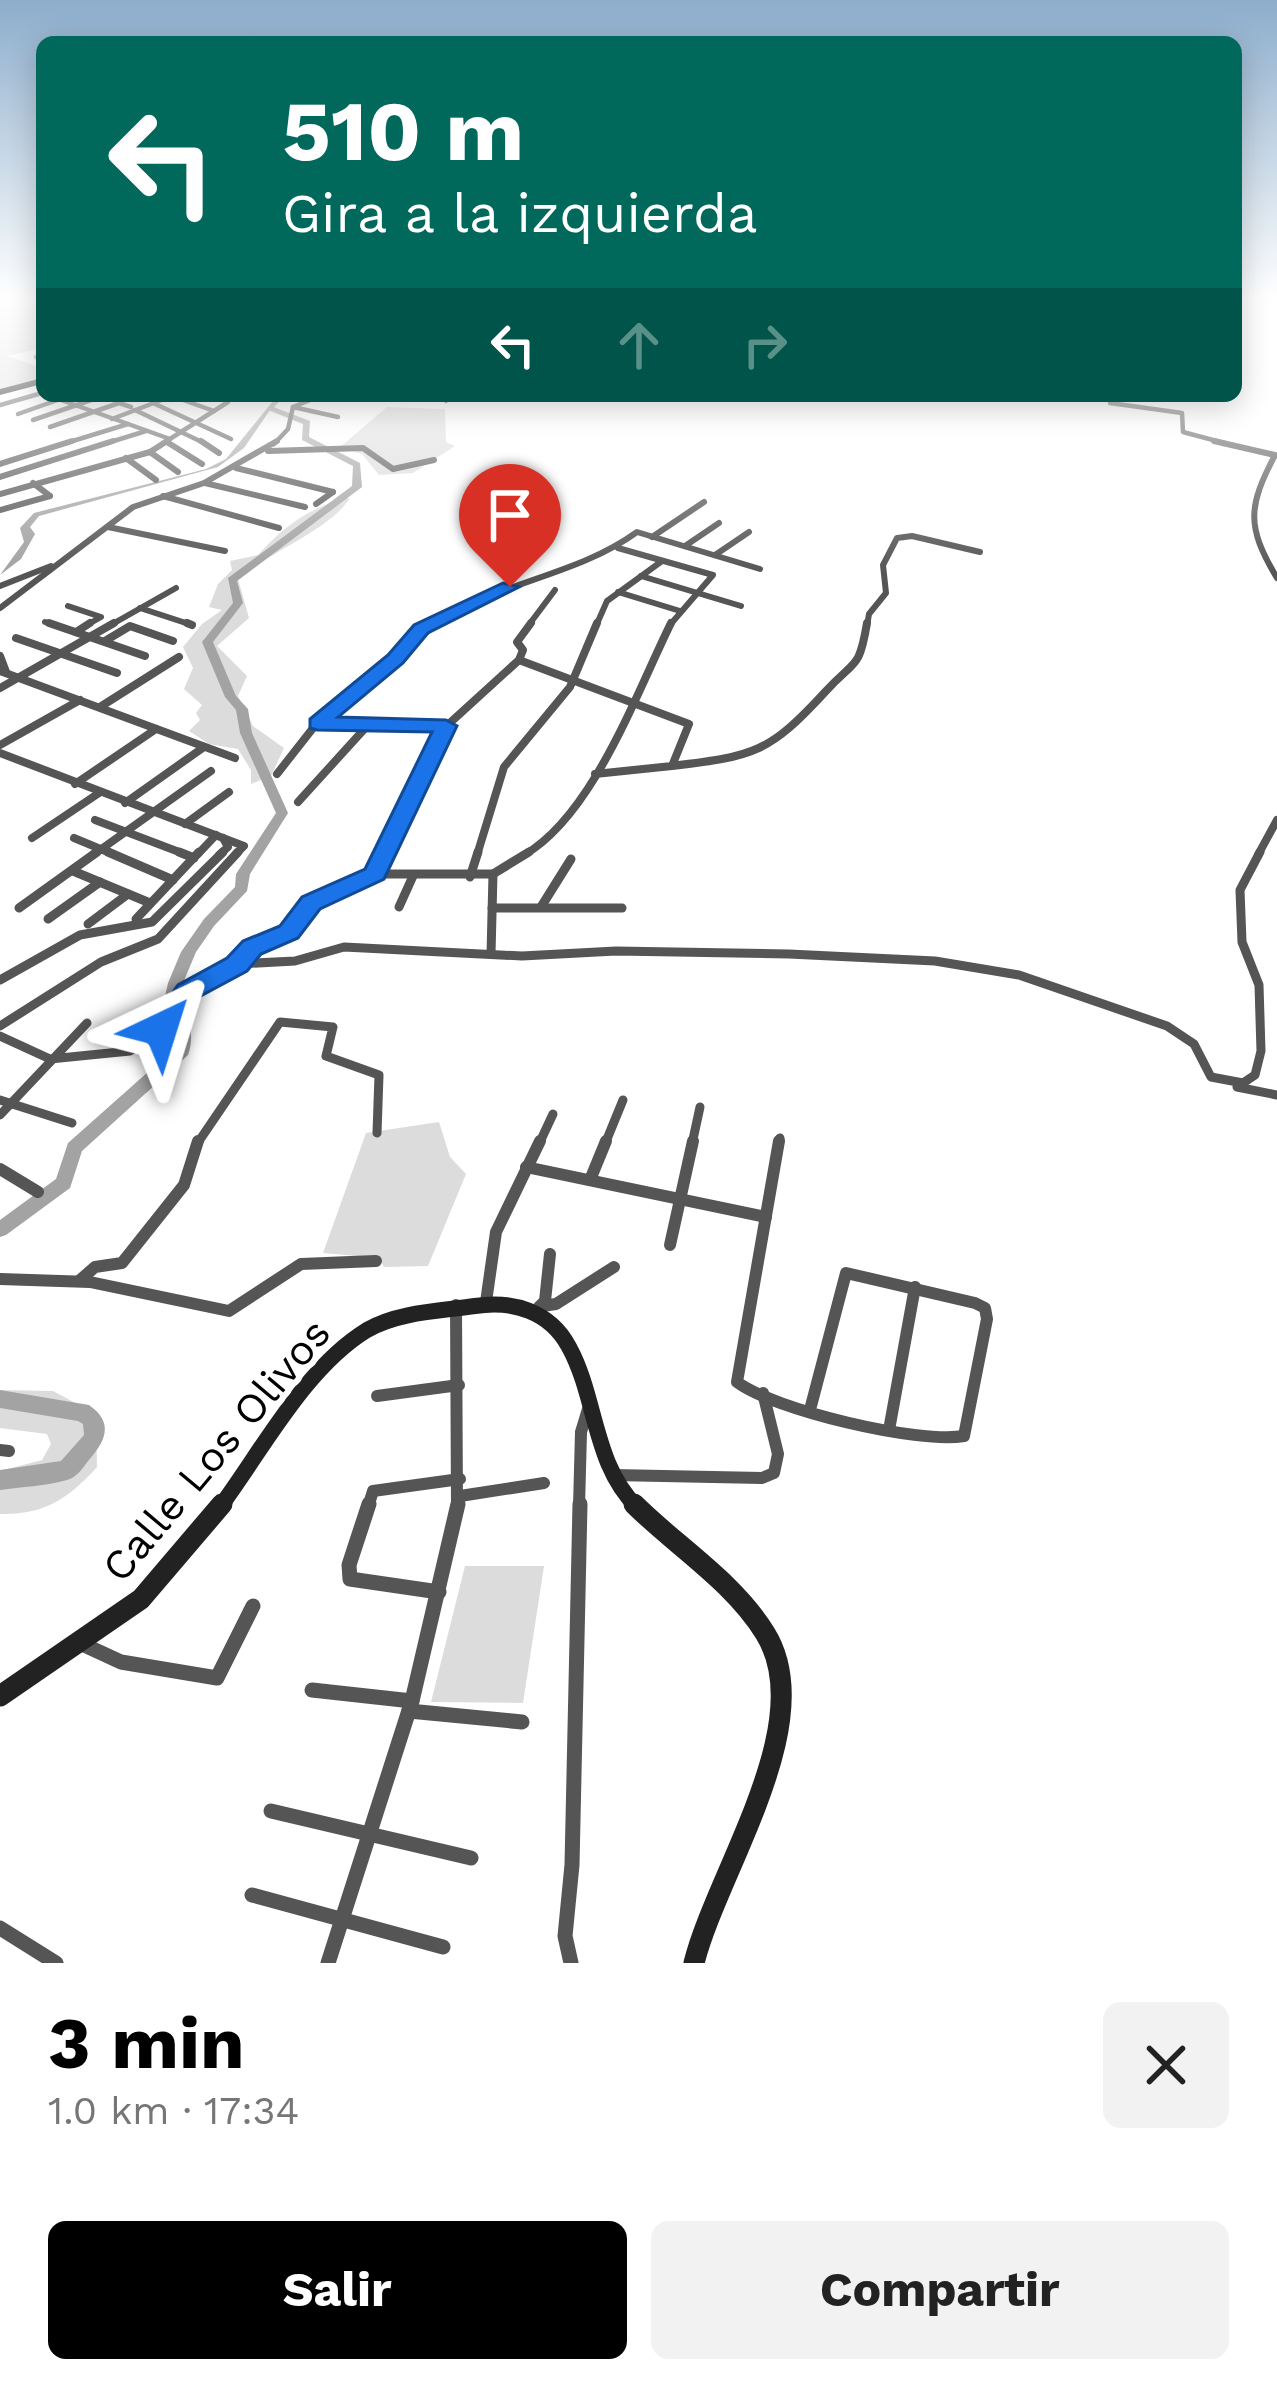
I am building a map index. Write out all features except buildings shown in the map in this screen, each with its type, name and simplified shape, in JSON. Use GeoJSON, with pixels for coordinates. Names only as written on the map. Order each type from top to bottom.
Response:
{"type":"FeatureCollection","features":[{"type":"Feature","properties":{"kind":"street"},"geometry":{"type":"LineString","coordinates":[[2,396],[36,394]]}},
{"type":"Feature","properties":{"kind":"street"},"geometry":{"type":"LineString","coordinates":[[18,414],[50,402]]}},
{"type":"Feature","properties":{"kind":"street"},"geometry":{"type":"LineString","coordinates":[[66,402],[169,440],[202,464]]}},
{"type":"Feature","properties":{"kind":"street"},"geometry":{"type":"LineString","coordinates":[[33,420],[87,402]]}},
{"type":"Feature","properties":{"kind":"street"},"geometry":{"type":"LineString","coordinates":[[112,419],[158,402]]}},
{"type":"Feature","properties":{"kind":"street"},"geometry":{"type":"LineString","coordinates":[[189,402],[214,411]]}},
{"type":"Feature","properties":{"kind":"street"},"geometry":{"type":"LineString","coordinates":[[0,494],[150,449],[228,402]]}},
{"type":"Feature","properties":{"kind":"street"},"geometry":{"type":"LineString","coordinates":[[293,407],[305,402]]}},
{"type":"Feature","properties":{"kind":"street"},"geometry":{"type":"LineString","coordinates":[[1110,402],[1182,413],[1183,432],[1195,437],[1276,451],[1252,500],[1261,551],[1277,578]]}},
{"type":"Feature","properties":{"kind":"street"},"geometry":{"type":"LineString","coordinates":[[50,427],[119,403],[185,431],[219,453]]}},
{"type":"Feature","properties":{"kind":"street"},"geometry":{"type":"LineString","coordinates":[[153,404],[200,421],[231,439]]}},
{"type":"Feature","properties":{"kind":"street"},"geometry":{"type":"LineString","coordinates":[[293,407],[338,417]]}},
{"type":"Feature","properties":{"kind":"street"},"geometry":{"type":"LineString","coordinates":[[0,606],[133,507],[204,482],[268,451],[289,429],[293,407]]}},
{"type":"Feature","properties":{"kind":"street"},"geometry":{"type":"LineString","coordinates":[[85,432],[108,432],[128,424]]}},
{"type":"Feature","properties":{"kind":"street"},"geometry":{"type":"LineString","coordinates":[[0,477],[146,431]]}},
{"type":"Feature","properties":{"kind":"street"},"geometry":{"type":"LineString","coordinates":[[2,461],[96,432]]}},
{"type":"Feature","properties":{"kind":"street"},"geometry":{"type":"LineString","coordinates":[[125,440],[150,449],[178,472]]}},
{"type":"Feature","properties":{"kind":"street"},"geometry":{"type":"LineString","coordinates":[[105,447],[127,456],[157,480]]}},
{"type":"Feature","properties":{"kind":"street"},"geometry":{"type":"LineString","coordinates":[[268,451],[367,448],[393,469],[434,460]]}},
{"type":"Feature","properties":{"kind":"street"},"geometry":{"type":"LineString","coordinates":[[0,510],[50,496],[2,461]]}},
{"type":"Feature","properties":{"kind":"street"},"geometry":{"type":"LineString","coordinates":[[236,468],[333,492],[316,504]]}},
{"type":"Feature","properties":{"kind":"street"},"geometry":{"type":"LineString","coordinates":[[259,496],[284,479]]}},
{"type":"Feature","properties":{"kind":"street"},"geometry":{"type":"LineString","coordinates":[[204,482],[305,507]]}},
{"type":"Feature","properties":{"kind":"street"},"geometry":{"type":"LineString","coordinates":[[282,502],[308,485]]}},
{"type":"Feature","properties":{"kind":"street"},"geometry":{"type":"LineString","coordinates":[[164,496],[279,527]]}},
{"type":"Feature","properties":{"kind":"street"},"geometry":{"type":"LineString","coordinates":[[652,537],[704,502]]}},
{"type":"Feature","properties":{"kind":"street"},"geometry":{"type":"LineString","coordinates":[[685,546],[719,523]]}},
{"type":"Feature","properties":{"kind":"street"},"geometry":{"type":"LineString","coordinates":[[108,527],[225,551]]}},
{"type":"Feature","properties":{"kind":"street"},"geometry":{"type":"LineString","coordinates":[[277,774],[317,723],[395,659],[421,629],[489,593],[549,578],[618,548],[637,532],[760,569]]}},
{"type":"Feature","properties":{"kind":"street"},"geometry":{"type":"LineString","coordinates":[[715,556],[749,532]]}},
{"type":"Feature","properties":{"kind":"street"},"geometry":{"type":"LineString","coordinates":[[595,774],[730,759],[782,739],[834,682],[861,661],[868,614],[886,593],[883,565],[897,538],[912,536],[980,552]]}},
{"type":"Feature","properties":{"kind":"street"},"geometry":{"type":"LineString","coordinates":[[0,1036],[50,1059],[139,1047],[161,1029],[182,996],[237,964],[252,947],[289,932],[311,903],[375,874],[493,874],[542,845],[595,774],[680,611],[703,594],[713,575],[618,548]]}},
{"type":"Feature","properties":{"kind":"street"},"geometry":{"type":"LineString","coordinates":[[470,877],[499,776],[572,682],[602,607],[662,561]]}},
{"type":"Feature","properties":{"kind":"street"},"geometry":{"type":"LineString","coordinates":[[0,586],[61,562]]}},
{"type":"Feature","properties":{"kind":"street"},"geometry":{"type":"LineString","coordinates":[[641,576],[741,605]]}},
{"type":"Feature","properties":{"kind":"street"},"geometry":{"type":"LineString","coordinates":[[14,580],[27,585]]}},
{"type":"Feature","properties":{"kind":"street"},"geometry":{"type":"LineString","coordinates":[[0,688],[176,588]]}},
{"type":"Feature","properties":{"kind":"street"},"geometry":{"type":"LineString","coordinates":[[375,874],[446,726],[519,660],[523,650],[517,642],[555,590]]}},
{"type":"Feature","properties":{"kind":"street"},"geometry":{"type":"LineString","coordinates":[[618,592],[680,611]]}},
{"type":"Feature","properties":{"kind":"street"},"geometry":{"type":"LineString","coordinates":[[68,606],[101,617],[76,632]]}},
{"type":"Feature","properties":{"kind":"street"},"geometry":{"type":"LineString","coordinates":[[140,608],[192,625]]}},
{"type":"Feature","properties":{"kind":"street"},"geometry":{"type":"LineString","coordinates":[[45,622],[146,656]]}},
{"type":"Feature","properties":{"kind":"street"},"geometry":{"type":"LineString","coordinates":[[105,641],[130,626],[173,641]]}},
{"type":"Feature","properties":{"kind":"street"},"geometry":{"type":"LineString","coordinates":[[16,638],[117,673]]}},
{"type":"Feature","properties":{"kind":"street"},"geometry":{"type":"LineString","coordinates":[[100,707],[179,657]]}},
{"type":"Feature","properties":{"kind":"street"},"geometry":{"type":"LineString","coordinates":[[519,660],[630,706],[689,724],[672,766]]}},
{"type":"Feature","properties":{"kind":"street"},"geometry":{"type":"LineString","coordinates":[[2,665],[18,677],[235,758]]}},
{"type":"Feature","properties":{"kind":"street"},"geometry":{"type":"LineString","coordinates":[[0,749],[80,700]]}},
{"type":"Feature","properties":{"kind":"street"},"geometry":{"type":"LineString","coordinates":[[317,723],[446,726]]}},
{"type":"Feature","properties":{"kind":"street"},"geometry":{"type":"LineString","coordinates":[[298,802],[368,725]]}},
{"type":"Feature","properties":{"kind":"street"},"geometry":{"type":"LineString","coordinates":[[75,784],[156,729]]}},
{"type":"Feature","properties":{"kind":"street"},"geometry":{"type":"LineString","coordinates":[[125,802],[204,747]]}},
{"type":"Feature","properties":{"kind":"street"},"geometry":{"type":"LineString","coordinates":[[0,749],[75,784],[223,840],[243,843],[158,939],[101,962],[0,1026]]}},
{"type":"Feature","properties":{"kind":"street"},"geometry":{"type":"LineString","coordinates":[[19,908],[211,771]]}},
{"type":"Feature","properties":{"kind":"street"},"geometry":{"type":"LineString","coordinates":[[185,824],[229,792]]}},
{"type":"Feature","properties":{"kind":"street"},"geometry":{"type":"LineString","coordinates":[[32,838],[99,793]]}},
{"type":"Feature","properties":{"kind":"street"},"geometry":{"type":"LineString","coordinates":[[95,820],[194,859]]}},
{"type":"Feature","properties":{"kind":"street"},"geometry":{"type":"LineString","coordinates":[[1232,1084],[1251,1079],[1261,1051],[1259,985],[1240,930],[1241,881],[1277,820]]}},
{"type":"Feature","properties":{"kind":"street"},"geometry":{"type":"LineString","coordinates":[[74,838],[173,880]]}},
{"type":"Feature","properties":{"kind":"street"},"geometry":{"type":"LineString","coordinates":[[136,919],[194,859],[223,840]]}},
{"type":"Feature","properties":{"kind":"street"},"geometry":{"type":"LineString","coordinates":[[0,980],[80,935],[152,922],[223,840]]}},
{"type":"Feature","properties":{"kind":"street"},"geometry":{"type":"LineString","coordinates":[[541,907],[571,859]]}},
{"type":"Feature","properties":{"kind":"street"},"geometry":{"type":"LineString","coordinates":[[73,871],[151,903]]}},
{"type":"Feature","properties":{"kind":"street"},"geometry":{"type":"LineString","coordinates":[[491,954],[493,874]]}},
{"type":"Feature","properties":{"kind":"street"},"geometry":{"type":"LineString","coordinates":[[399,907],[412,876]]}},
{"type":"Feature","properties":{"kind":"street"},"geometry":{"type":"LineString","coordinates":[[49,919],[100,882]]}},
{"type":"Feature","properties":{"kind":"street"},"geometry":{"type":"LineString","coordinates":[[88,924],[128,894]]}},
{"type":"Feature","properties":{"kind":"street"},"geometry":{"type":"LineString","coordinates":[[491,908],[622,908]]}},
{"type":"Feature","properties":{"kind":"street"},"geometry":{"type":"LineString","coordinates":[[237,964],[295,961],[344,947],[935,961],[1010,973],[1167,1026],[1194,1044],[1210,1077],[1277,1094]]}},
{"type":"Feature","properties":{"kind":"street"},"geometry":{"type":"LineString","coordinates":[[79,1281],[95,1267],[122,1263],[184,1185],[199,1137],[280,1022],[333,1027],[326,1056],[379,1075],[377,1133]]}},
{"type":"Feature","properties":{"kind":"street"},"geometry":{"type":"LineString","coordinates":[[0,1115],[5,1101],[87,1023]]}},
{"type":"Feature","properties":{"kind":"street"},"geometry":{"type":"LineString","coordinates":[[590,1180],[623,1100]]}},
{"type":"Feature","properties":{"kind":"street"},"geometry":{"type":"LineString","coordinates":[[5,1101],[72,1123]]}},
{"type":"Feature","properties":{"kind":"street"},"geometry":{"type":"LineString","coordinates":[[670,1245],[700,1107]]}},
{"type":"Feature","properties":{"kind":"street"},"geometry":{"type":"LineString","coordinates":[[487,1302],[496,1232],[553,1114]]}},
{"type":"Feature","properties":{"kind":"street"},"geometry":{"type":"LineString","coordinates":[[780,1138],[737,1382],[763,1394],[889,1430],[952,1442],[964,1436],[970,1424],[985,1308],[846,1273],[811,1406]]}},
{"type":"Feature","properties":{"kind":"street"},"geometry":{"type":"LineString","coordinates":[[526,1167],[766,1217]]}},
{"type":"Feature","properties":{"kind":"street"},"geometry":{"type":"LineString","coordinates":[[0,1169],[38,1192]]}},
{"type":"Feature","properties":{"kind":"street"},"geometry":{"type":"LineString","coordinates":[[537,1308],[550,1255]]}},
{"type":"Feature","properties":{"kind":"street"},"geometry":{"type":"LineString","coordinates":[[0,1279],[79,1281],[201,1309],[230,1311],[317,1259],[376,1261]]}},
{"type":"Feature","properties":{"kind":"street"},"geometry":{"type":"LineString","coordinates":[[537,1308],[556,1304],[614,1268]]}},
{"type":"Feature","properties":{"kind":"street"},"geometry":{"type":"LineString","coordinates":[[889,1430],[915,1287]]}},
{"type":"Feature","properties":{"kind":"street","name":"Calle Los Olivos"},"geometry":{"type":"LineString","coordinates":[[0,1696],[82,1643],[171,1570],[328,1361],[379,1324],[456,1305],[487,1302],[537,1308]]}},
{"type":"Feature","properties":{"kind":"street"},"geometry":{"type":"LineString","coordinates":[[328,1963],[411,1706],[460,1496],[456,1305]]}},
{"type":"Feature","properties":{"kind":"street"},"geometry":{"type":"LineString","coordinates":[[537,1308],[569,1346],[613,1475],[654,1525],[758,1624],[779,1660],[785,1683],[780,1731],[707,1905],[694,1963]]}},
{"type":"Feature","properties":{"kind":"street"},"geometry":{"type":"LineString","coordinates":[[377,1396],[459,1385]]}},
{"type":"Feature","properties":{"kind":"street"},"geometry":{"type":"LineString","coordinates":[[613,1475],[762,1478],[774,1473],[778,1453],[762,1411],[763,1394]]}},
{"type":"Feature","properties":{"kind":"street"},"geometry":{"type":"LineString","coordinates":[[571,1963],[565,1936],[572,1865],[581,1432],[588,1409]]}},
{"type":"Feature","properties":{"kind":"street"},"geometry":{"type":"LineString","coordinates":[[439,1592],[365,1585],[350,1579],[349,1565],[373,1491],[460,1479]]}},
{"type":"Feature","properties":{"kind":"street"},"geometry":{"type":"LineString","coordinates":[[460,1496],[544,1483]]}},
{"type":"Feature","properties":{"kind":"street"},"geometry":{"type":"LineString","coordinates":[[82,1643],[121,1662],[217,1678],[227,1667],[253,1606]]}},
{"type":"Feature","properties":{"kind":"street"},"geometry":{"type":"LineString","coordinates":[[312,1690],[522,1722]]}},
{"type":"Feature","properties":{"kind":"street"},"geometry":{"type":"LineString","coordinates":[[271,1810],[471,1858]]}},
{"type":"Feature","properties":{"kind":"street"},"geometry":{"type":"LineString","coordinates":[[252,1895],[443,1946]]}},
{"type":"Feature","properties":{"kind":"street"},"geometry":{"type":"LineString","coordinates":[[2,1931],[56,1963]]}},
{"type":"Feature","properties":{"kind":"shaded area"},"geometry":{"type":"Polygon","coordinates":[[[272,402],[279,402],[274,407],[281,414],[270,410],[244,448],[218,467],[39,516],[30,527],[35,534],[21,559],[0,575],[24,542],[20,528],[34,513],[206,469],[226,459],[272,402]]]}},
{"type":"Feature","properties":{"kind":"shaded area"},"geometry":{"type":"Polygon","coordinates":[[[387,407],[445,409],[446,442],[455,446],[413,473],[379,475],[362,454],[339,448],[387,407]]]}},
{"type":"Feature","properties":{"kind":"shaded area"},"geometry":{"type":"Polygon","coordinates":[[[350,498],[329,520],[238,579],[249,618],[217,646],[247,676],[238,696],[253,726],[284,748],[271,776],[251,784],[251,770],[238,749],[209,744],[189,731],[200,720],[196,713],[202,705],[184,689],[193,668],[183,647],[202,624],[222,610],[209,607],[218,584],[232,570],[230,561],[258,555],[298,519],[350,498]]]}},
{"type":"Feature","properties":{"kind":"shaded area"},"geometry":{"type":"Polygon","coordinates":[[[439,1122],[450,1157],[466,1174],[428,1266],[384,1267],[379,1258],[323,1253],[366,1133],[439,1122]]]}},
{"type":"Feature","properties":{"kind":"shaded area"},"geometry":{"type":"Polygon","coordinates":[[[0,1390],[53,1391],[96,1414],[97,1467],[65,1496],[30,1512],[0,1514],[0,1471],[42,1460],[51,1444],[47,1434],[0,1428],[0,1390]]]}},
{"type":"Feature","properties":{"kind":"shaded area"},"geometry":{"type":"Polygon","coordinates":[[[465,1566],[544,1566],[523,1703],[431,1702],[465,1566]]]}},
{"type":"Feature","properties":{"kind":"waterway"},"geometry":{"type":"LineString","coordinates":[[173,997],[189,952],[242,888],[243,874],[282,813],[246,733],[242,709],[231,697],[207,642],[238,603],[232,580],[357,487],[357,465],[305,438],[307,423],[271,408]]}},
{"type":"Feature","properties":{"kind":"waterway"},"geometry":{"type":"LineString","coordinates":[[0,1230],[64,1183],[74,1148],[182,1051],[185,1039],[177,1011]]}},
{"type":"Feature","properties":{"kind":"waterway"},"geometry":{"type":"LineString","coordinates":[[0,1399],[82,1412],[92,1419],[95,1438],[67,1470],[0,1480]]}},
{"type":"Feature","properties":{"kind":"route"},"geometry":{"type":"LineString","coordinates":[[161,1029],[188,992],[237,964],[252,947],[289,932],[311,903],[375,874],[446,726],[317,723],[395,659],[421,629],[510,587]]}}]}
